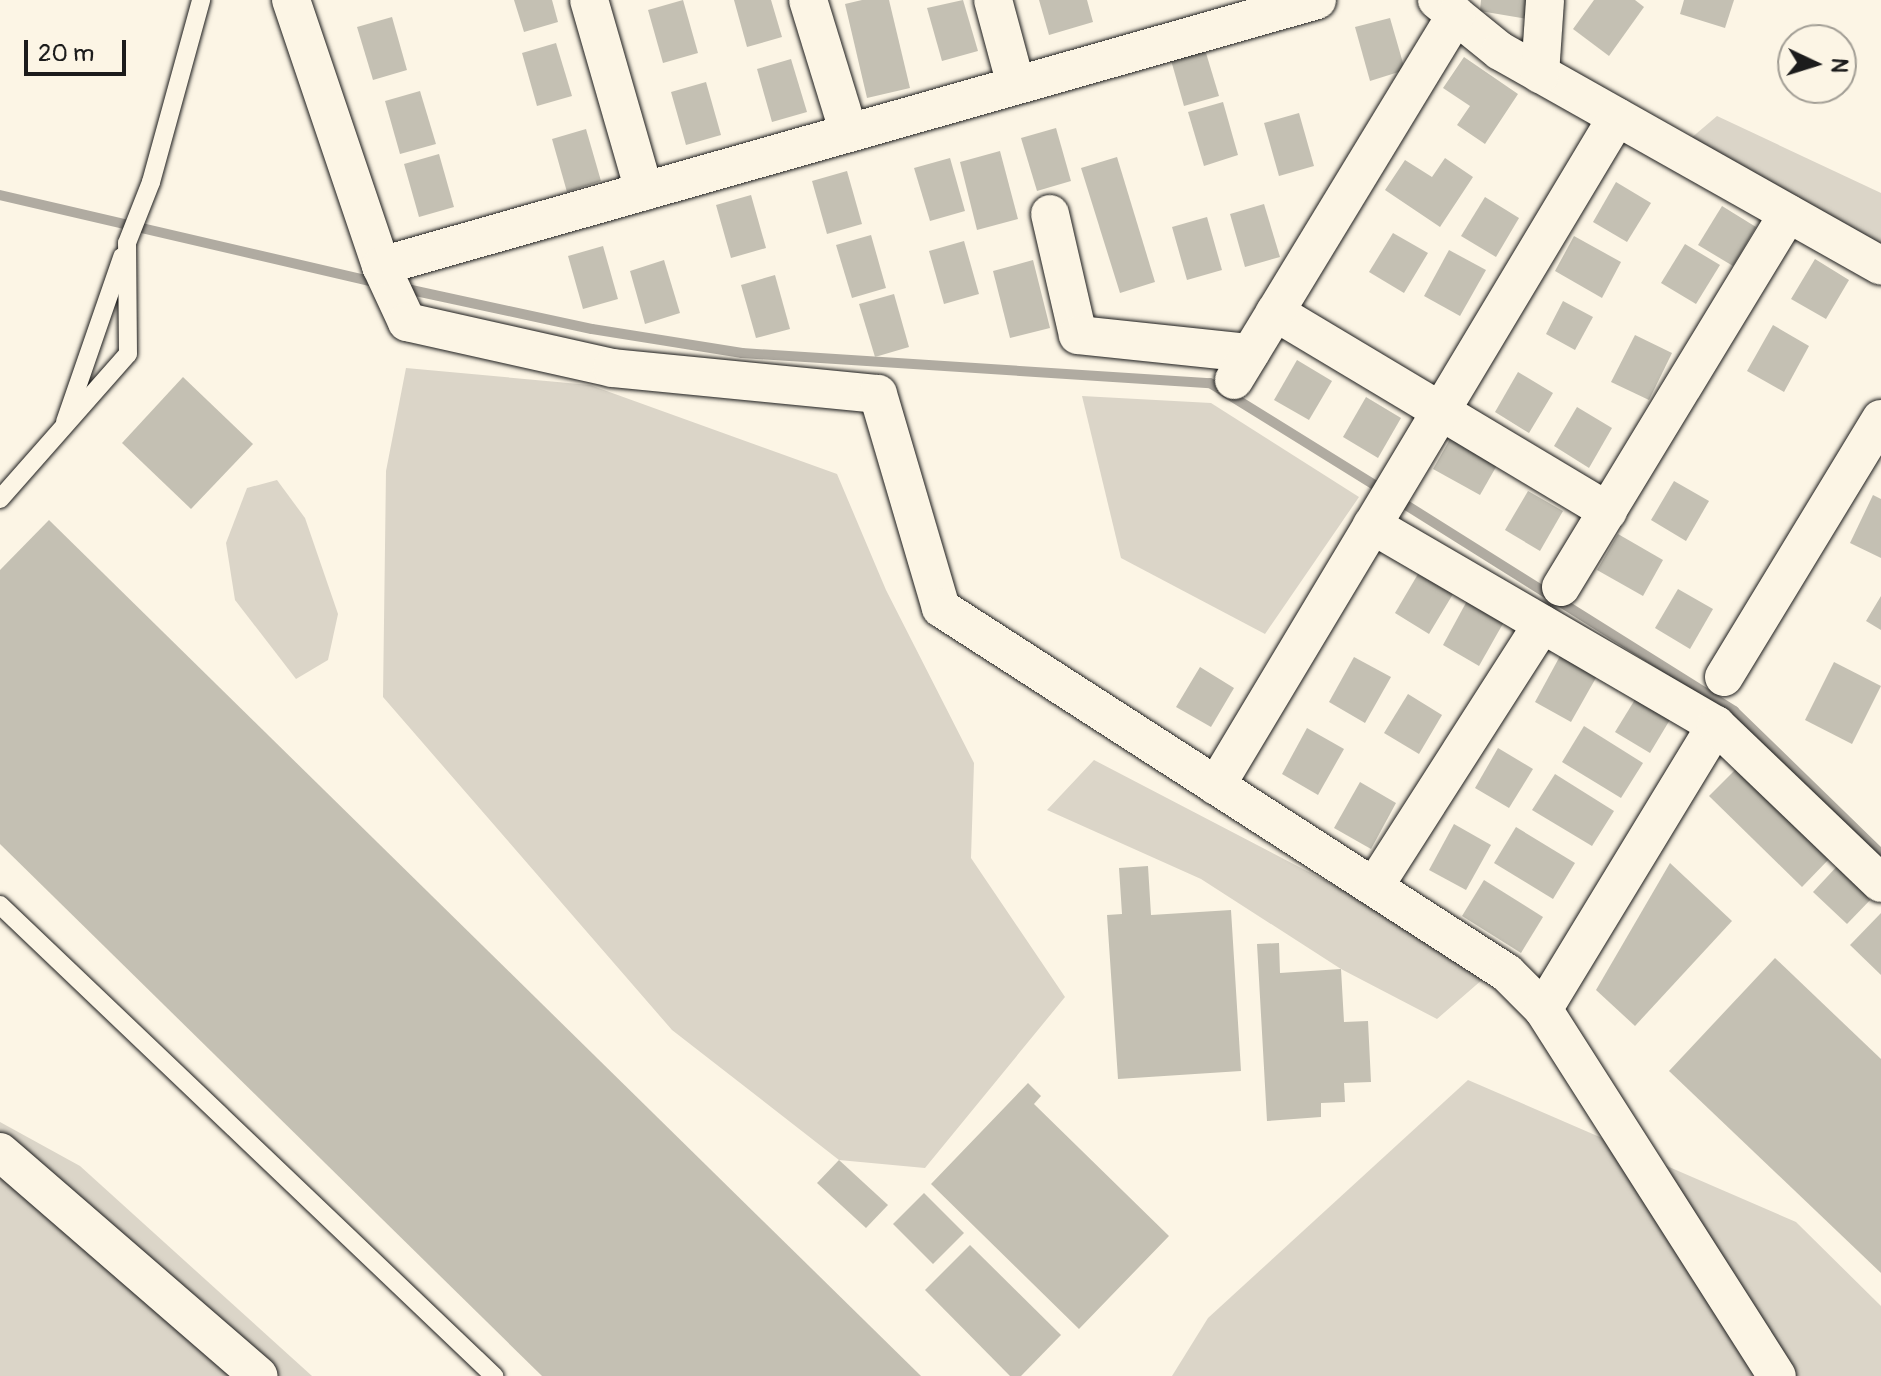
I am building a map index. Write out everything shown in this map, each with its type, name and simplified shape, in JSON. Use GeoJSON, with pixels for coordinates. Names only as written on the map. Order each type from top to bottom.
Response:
{"type":"FeatureCollection","features":[{"type":"Feature","properties":{"kind":"street"},"geometry":{"type":"LineString","coordinates":[[589,0],[644,191]]}},
{"type":"Feature","properties":{"kind":"street"},"geometry":{"type":"LineString","coordinates":[[808,0],[849,133]]}},
{"type":"Feature","properties":{"kind":"street"},"geometry":{"type":"LineString","coordinates":[[993,0],[1016,85]]}},
{"type":"Feature","properties":{"kind":"street"},"geometry":{"type":"LineString","coordinates":[[381,266],[1317,0]]}},
{"type":"Feature","properties":{"kind":"street"},"geometry":{"type":"LineString","coordinates":[[1540,74],[1545,0]]}},
{"type":"Feature","properties":{"kind":"street"},"geometry":{"type":"LineString","coordinates":[[301,2],[381,266],[407,322],[612,368],[878,394],[941,608],[1507,973],[1543,1009],[1777,1376]]}},
{"type":"Feature","properties":{"kind":"street"},"geometry":{"type":"LineString","coordinates":[[1050,214],[1078,335],[1242,366],[1446,8],[1500,51],[1881,266]]}},
{"type":"Feature","properties":{"kind":"street"},"geometry":{"type":"LineString","coordinates":[[1216,786],[1617,117]]}},
{"type":"Feature","properties":{"kind":"street"},"geometry":{"type":"LineString","coordinates":[[1561,587],[1788,214]]}},
{"type":"Feature","properties":{"kind":"street"},"geometry":{"type":"LineString","coordinates":[[1275,312],[1439,414],[1608,511]]}},
{"type":"Feature","properties":{"kind":"street"},"geometry":{"type":"LineString","coordinates":[[1724,677],[1881,419]]}},
{"type":"Feature","properties":{"kind":"street"},"geometry":{"type":"LineString","coordinates":[[1372,525],[1716,725],[1881,883]]}},
{"type":"Feature","properties":{"kind":"street"},"geometry":{"type":"LineString","coordinates":[[1374,887],[1542,624]]}},
{"type":"Feature","properties":{"kind":"street"},"geometry":{"type":"LineString","coordinates":[[1543,1009],[1716,725]]}},
{"type":"Feature","properties":{"kind":"street"},"geometry":{"type":"LineString","coordinates":[[0,1152],[259,1376]]}},
{"type":"Feature","properties":{"kind":"lane"},"geometry":{"type":"LineString","coordinates":[[61,434],[151,182],[201,0]]}},
{"type":"Feature","properties":{"kind":"lane"},"geometry":{"type":"LineString","coordinates":[[0,499],[61,434],[128,354],[127,243]]}},
{"type":"Feature","properties":{"kind":"lane"},"geometry":{"type":"LineString","coordinates":[[0,905],[494,1376]]}},
{"type":"Feature","properties":{"kind":"shaded area"},"geometry":{"type":"Polygon","coordinates":[[[1717,116],[1881,193],[1881,266],[1676,151],[1717,116]]]}},
{"type":"Feature","properties":{"kind":"shaded area"},"geometry":{"type":"Polygon","coordinates":[[[406,368],[590,385],[837,474],[886,590],[974,763],[971,858],[1065,997],[925,1168],[839,1160],[672,1030],[383,697],[386,471],[406,368]]]}},
{"type":"Feature","properties":{"kind":"shaded area"},"geometry":{"type":"Polygon","coordinates":[[[1082,396],[1211,403],[1359,497],[1265,634],[1121,558],[1082,396]]]}},
{"type":"Feature","properties":{"kind":"shaded area"},"geometry":{"type":"Polygon","coordinates":[[[277,480],[305,518],[338,614],[328,660],[296,679],[235,600],[226,543],[247,488],[277,480]]]}},
{"type":"Feature","properties":{"kind":"shaded area"},"geometry":{"type":"Polygon","coordinates":[[[1094,760],[1347,892],[1483,979],[1437,1019],[1341,969],[1201,879],[1047,810],[1094,760]]]}},
{"type":"Feature","properties":{"kind":"shaded area"},"geometry":{"type":"Polygon","coordinates":[[[1468,1080],[1796,1222],[1881,1306],[1881,1376],[1172,1376],[1208,1318],[1468,1080]]]}},
{"type":"Feature","properties":{"kind":"shaded area"},"geometry":{"type":"Polygon","coordinates":[[[0,1122],[80,1166],[312,1376],[0,1376],[0,1122]]]}},
{"type":"Feature","properties":{"kind":"building"},"geometry":{"type":"Polygon","coordinates":[[[514,0],[552,0],[558,22],[524,32],[514,0]]]}},
{"type":"Feature","properties":{"kind":"building"},"geometry":{"type":"Polygon","coordinates":[[[683,0],[698,53],[663,63],[648,10],[683,0]]]}},
{"type":"Feature","properties":{"kind":"building"},"geometry":{"type":"Polygon","coordinates":[[[734,0],[771,0],[782,37],[747,47],[734,0]]]}},
{"type":"Feature","properties":{"kind":"building"},"geometry":{"type":"Polygon","coordinates":[[[862,0],[889,0],[910,88],[867,98],[845,4],[862,0]]]}},
{"type":"Feature","properties":{"kind":"building"},"geometry":{"type":"Polygon","coordinates":[[[963,0],[978,51],[942,61],[927,8],[963,0]]]}},
{"type":"Feature","properties":{"kind":"building"},"geometry":{"type":"Polygon","coordinates":[[[1039,0],[1087,0],[1093,22],[1049,35],[1039,0]]]}},
{"type":"Feature","properties":{"kind":"building"},"geometry":{"type":"Polygon","coordinates":[[[1481,0],[1531,0],[1528,19],[1480,11],[1481,0]]]}},
{"type":"Feature","properties":{"kind":"building"},"geometry":{"type":"Polygon","coordinates":[[[1594,0],[1635,0],[1644,7],[1609,56],[1573,29],[1594,0]]]}},
{"type":"Feature","properties":{"kind":"building"},"geometry":{"type":"Polygon","coordinates":[[[1684,0],[1734,0],[1725,28],[1680,14],[1684,0]]]}},
{"type":"Feature","properties":{"kind":"building"},"geometry":{"type":"Polygon","coordinates":[[[392,17],[407,70],[373,80],[357,27],[392,17]]]}},
{"type":"Feature","properties":{"kind":"building"},"geometry":{"type":"Polygon","coordinates":[[[1390,18],[1405,70],[1370,81],[1355,27],[1390,18]]]}},
{"type":"Feature","properties":{"kind":"building"},"geometry":{"type":"Polygon","coordinates":[[[556,43],[572,96],[537,106],[522,53],[556,43]]]}},
{"type":"Feature","properties":{"kind":"building"},"geometry":{"type":"Polygon","coordinates":[[[1203,43],[1219,96],[1184,106],[1169,53],[1203,43]]]}},
{"type":"Feature","properties":{"kind":"building"},"geometry":{"type":"Polygon","coordinates":[[[1464,57],[1518,94],[1485,144],[1457,125],[1470,106],[1443,88],[1464,57]]]}},
{"type":"Feature","properties":{"kind":"building"},"geometry":{"type":"Polygon","coordinates":[[[791,59],[807,112],[772,122],[757,69],[791,59]]]}},
{"type":"Feature","properties":{"kind":"building"},"geometry":{"type":"Polygon","coordinates":[[[706,82],[721,135],[686,145],[671,92],[706,82]]]}},
{"type":"Feature","properties":{"kind":"building"},"geometry":{"type":"Polygon","coordinates":[[[420,91],[436,144],[400,154],[385,101],[420,91]]]}},
{"type":"Feature","properties":{"kind":"building"},"geometry":{"type":"Polygon","coordinates":[[[1223,102],[1238,155],[1204,166],[1188,112],[1223,102]]]}},
{"type":"Feature","properties":{"kind":"building"},"geometry":{"type":"Polygon","coordinates":[[[1299,113],[1314,166],[1279,176],[1264,123],[1299,113]]]}},
{"type":"Feature","properties":{"kind":"building"},"geometry":{"type":"Polygon","coordinates":[[[1056,128],[1071,181],[1037,191],[1021,138],[1056,128]]]}},
{"type":"Feature","properties":{"kind":"building"},"geometry":{"type":"Polygon","coordinates":[[[586,129],[601,181],[567,192],[552,139],[586,129]]]}},
{"type":"Feature","properties":{"kind":"building"},"geometry":{"type":"Polygon","coordinates":[[[1000,151],[1018,219],[977,230],[960,162],[1000,151]]]}},
{"type":"Feature","properties":{"kind":"building"},"geometry":{"type":"Polygon","coordinates":[[[439,154],[454,207],[419,217],[404,164],[439,154]]]}},
{"type":"Feature","properties":{"kind":"building"},"geometry":{"type":"Polygon","coordinates":[[[1117,157],[1155,282],[1120,293],[1081,168],[1117,157]]]}},
{"type":"Feature","properties":{"kind":"building"},"geometry":{"type":"Polygon","coordinates":[[[950,158],[965,211],[930,221],[914,168],[950,158]]]}},
{"type":"Feature","properties":{"kind":"building"},"geometry":{"type":"Polygon","coordinates":[[[1445,158],[1473,177],[1440,227],[1385,190],[1405,160],[1432,177],[1445,158]]]}},
{"type":"Feature","properties":{"kind":"building"},"geometry":{"type":"Polygon","coordinates":[[[847,171],[862,224],[827,234],[812,181],[847,171]]]}},
{"type":"Feature","properties":{"kind":"building"},"geometry":{"type":"Polygon","coordinates":[[[1616,182],[1651,203],[1627,242],[1593,222],[1616,182]]]}},
{"type":"Feature","properties":{"kind":"building"},"geometry":{"type":"Polygon","coordinates":[[[751,195],[766,248],[731,258],[716,205],[751,195]]]}},
{"type":"Feature","properties":{"kind":"building"},"geometry":{"type":"Polygon","coordinates":[[[1485,197],[1519,218],[1496,257],[1461,236],[1485,197]]]}},
{"type":"Feature","properties":{"kind":"building"},"geometry":{"type":"Polygon","coordinates":[[[1264,204],[1280,257],[1245,267],[1230,214],[1264,204]]]}},
{"type":"Feature","properties":{"kind":"building"},"geometry":{"type":"Polygon","coordinates":[[[1722,206],[1756,227],[1733,266],[1698,245],[1722,206]]]}},
{"type":"Feature","properties":{"kind":"building"},"geometry":{"type":"Polygon","coordinates":[[[1207,217],[1222,270],[1187,280],[1172,227],[1207,217]]]}},
{"type":"Feature","properties":{"kind":"building"},"geometry":{"type":"Polygon","coordinates":[[[1393,233],[1428,253],[1404,293],[1369,272],[1393,233]]]}},
{"type":"Feature","properties":{"kind":"building"},"geometry":{"type":"Polygon","coordinates":[[[871,235],[886,288],[852,298],[836,245],[871,235]]]}},
{"type":"Feature","properties":{"kind":"building"},"geometry":{"type":"Polygon","coordinates":[[[1574,236],[1621,262],[1602,298],[1555,271],[1574,236]]]}},
{"type":"Feature","properties":{"kind":"building"},"geometry":{"type":"Polygon","coordinates":[[[964,241],[979,294],[944,304],[929,251],[964,241]]]}},
{"type":"Feature","properties":{"kind":"building"},"geometry":{"type":"Polygon","coordinates":[[[1685,244],[1720,265],[1696,304],[1661,283],[1685,244]]]}},
{"type":"Feature","properties":{"kind":"building"},"geometry":{"type":"Polygon","coordinates":[[[603,246],[618,299],[583,309],[568,256],[603,246]]]}},
{"type":"Feature","properties":{"kind":"building"},"geometry":{"type":"Polygon","coordinates":[[[1449,250],[1486,270],[1460,316],[1424,296],[1449,250]]]}},
{"type":"Feature","properties":{"kind":"building"},"geometry":{"type":"Polygon","coordinates":[[[1815,259],[1849,280],[1826,319],[1791,299],[1815,259]]]}},
{"type":"Feature","properties":{"kind":"building"},"geometry":{"type":"Polygon","coordinates":[[[664,260],[680,313],[645,324],[630,271],[664,260]]]}},
{"type":"Feature","properties":{"kind":"building"},"geometry":{"type":"Polygon","coordinates":[[[1033,260],[1050,328],[1010,338],[993,271],[1033,260]]]}},
{"type":"Feature","properties":{"kind":"building"},"geometry":{"type":"Polygon","coordinates":[[[775,275],[790,329],[756,338],[741,285],[775,275]]]}},
{"type":"Feature","properties":{"kind":"building"},"geometry":{"type":"Polygon","coordinates":[[[894,294],[909,347],[875,357],[859,304],[894,294]]]}},
{"type":"Feature","properties":{"kind":"building"},"geometry":{"type":"Polygon","coordinates":[[[1563,301],[1593,317],[1575,350],[1546,334],[1563,301]]]}},
{"type":"Feature","properties":{"kind":"building"},"geometry":{"type":"Polygon","coordinates":[[[1773,325],[1809,346],[1784,392],[1747,371],[1773,325]]]}},
{"type":"Feature","properties":{"kind":"building"},"geometry":{"type":"Polygon","coordinates":[[[1635,335],[1672,353],[1649,400],[1611,382],[1635,335]]]}},
{"type":"Feature","properties":{"kind":"building"},"geometry":{"type":"Polygon","coordinates":[[[1297,360],[1332,381],[1309,420],[1274,400],[1297,360]]]}},
{"type":"Feature","properties":{"kind":"building"},"geometry":{"type":"Polygon","coordinates":[[[1518,372],[1553,393],[1529,433],[1495,412],[1518,372]]]}},
{"type":"Feature","properties":{"kind":"building"},"geometry":{"type":"Polygon","coordinates":[[[183,377],[253,444],[191,509],[122,443],[183,377]]]}},
{"type":"Feature","properties":{"kind":"building"},"geometry":{"type":"Polygon","coordinates":[[[1366,397],[1401,418],[1378,458],[1343,437],[1366,397]]]}},
{"type":"Feature","properties":{"kind":"building"},"geometry":{"type":"Polygon","coordinates":[[[1577,407],[1612,428],[1589,468],[1554,446],[1577,407]]]}},
{"type":"Feature","properties":{"kind":"building"},"geometry":{"type":"Polygon","coordinates":[[[1453,434],[1500,460],[1480,495],[1433,469],[1453,434]]]}},
{"type":"Feature","properties":{"kind":"building"},"geometry":{"type":"Polygon","coordinates":[[[1674,481],[1709,501],[1686,541],[1651,520],[1674,481]]]}},
{"type":"Feature","properties":{"kind":"building"},"geometry":{"type":"Polygon","coordinates":[[[1528,491],[1563,511],[1540,551],[1505,530],[1528,491]]]}},
{"type":"Feature","properties":{"kind":"building"},"geometry":{"type":"Polygon","coordinates":[[[1873,495],[1881,499],[1881,558],[1850,543],[1873,495]]]}},
{"type":"Feature","properties":{"kind":"building"},"geometry":{"type":"Polygon","coordinates":[[[49,520],[921,1376],[542,1376],[0,844],[0,570],[49,520]]]}},
{"type":"Feature","properties":{"kind":"building"},"geometry":{"type":"Polygon","coordinates":[[[1618,534],[1663,560],[1643,596],[1597,570],[1618,534]]]}},
{"type":"Feature","properties":{"kind":"building"},"geometry":{"type":"Polygon","coordinates":[[[1418,574],[1453,594],[1429,634],[1395,613],[1418,574]]]}},
{"type":"Feature","properties":{"kind":"building"},"geometry":{"type":"Polygon","coordinates":[[[1678,589],[1713,609],[1690,649],[1655,628],[1678,589]]]}},
{"type":"Feature","properties":{"kind":"building"},"geometry":{"type":"Polygon","coordinates":[[[1881,596],[1881,630],[1866,621],[1881,596]]]}},
{"type":"Feature","properties":{"kind":"building"},"geometry":{"type":"Polygon","coordinates":[[[1468,599],[1505,620],[1479,666],[1443,645],[1468,599]]]}},
{"type":"Feature","properties":{"kind":"building"},"geometry":{"type":"Polygon","coordinates":[[[1560,656],[1597,676],[1571,722],[1535,702],[1560,656]]]}},
{"type":"Feature","properties":{"kind":"building"},"geometry":{"type":"Polygon","coordinates":[[[1354,657],[1391,677],[1365,723],[1329,702],[1354,657]]]}},
{"type":"Feature","properties":{"kind":"building"},"geometry":{"type":"Polygon","coordinates":[[[1834,662],[1881,686],[1852,744],[1805,720],[1834,662]]]}},
{"type":"Feature","properties":{"kind":"building"},"geometry":{"type":"Polygon","coordinates":[[[1200,667],[1234,688],[1211,727],[1176,707],[1200,667]]]}},
{"type":"Feature","properties":{"kind":"building"},"geometry":{"type":"Polygon","coordinates":[[[1639,693],[1674,713],[1650,753],[1615,732],[1639,693]]]}},
{"type":"Feature","properties":{"kind":"building"},"geometry":{"type":"Polygon","coordinates":[[[1408,694],[1442,715],[1419,754],[1384,733],[1408,694]]]}},
{"type":"Feature","properties":{"kind":"building"},"geometry":{"type":"Polygon","coordinates":[[[1584,726],[1643,763],[1621,798],[1562,762],[1584,726]]]}},
{"type":"Feature","properties":{"kind":"building"},"geometry":{"type":"Polygon","coordinates":[[[1307,728],[1344,749],[1318,795],[1282,774],[1307,728]]]}},
{"type":"Feature","properties":{"kind":"building"},"geometry":{"type":"Polygon","coordinates":[[[1498,748],[1533,769],[1509,808],[1475,788],[1498,748]]]}},
{"type":"Feature","properties":{"kind":"building"},"geometry":{"type":"Polygon","coordinates":[[[1737,768],[1830,858],[1802,887],[1709,796],[1737,768]]]}},
{"type":"Feature","properties":{"kind":"building"},"geometry":{"type":"Polygon","coordinates":[[[1555,774],[1614,811],[1592,846],[1532,810],[1555,774]]]}},
{"type":"Feature","properties":{"kind":"building"},"geometry":{"type":"Polygon","coordinates":[[[1360,782],[1396,803],[1371,849],[1334,828],[1360,782]]]}},
{"type":"Feature","properties":{"kind":"building"},"geometry":{"type":"Polygon","coordinates":[[[1454,824],[1491,845],[1466,890],[1429,870],[1454,824]]]}},
{"type":"Feature","properties":{"kind":"building"},"geometry":{"type":"Polygon","coordinates":[[[1516,827],[1575,863],[1553,899],[1494,863],[1516,827]]]}},
{"type":"Feature","properties":{"kind":"building"},"geometry":{"type":"Polygon","coordinates":[[[1670,863],[1732,921],[1635,1026],[1596,990],[1670,863]]]}},
{"type":"Feature","properties":{"kind":"building"},"geometry":{"type":"Polygon","coordinates":[[[1840,863],[1874,896],[1847,924],[1813,892],[1840,863]]]}},
{"type":"Feature","properties":{"kind":"building"},"geometry":{"type":"Polygon","coordinates":[[[1148,866],[1151,915],[1231,910],[1241,1071],[1118,1079],[1107,915],[1122,914],[1119,868],[1148,866]]]}},
{"type":"Feature","properties":{"kind":"building"},"geometry":{"type":"Polygon","coordinates":[[[1484,880],[1543,917],[1521,953],[1462,916],[1484,880]]]}},
{"type":"Feature","properties":{"kind":"building"},"geometry":{"type":"Polygon","coordinates":[[[1881,913],[1881,975],[1850,945],[1881,913]]]}},
{"type":"Feature","properties":{"kind":"building"},"geometry":{"type":"Polygon","coordinates":[[[1279,943],[1280,973],[1341,969],[1344,1022],[1368,1021],[1371,1082],[1344,1083],[1345,1102],[1321,1103],[1321,1117],[1267,1121],[1257,944],[1279,943]]]}},
{"type":"Feature","properties":{"kind":"building"},"geometry":{"type":"Polygon","coordinates":[[[1775,958],[1881,1059],[1881,1273],[1669,1071],[1775,958]]]}},
{"type":"Feature","properties":{"kind":"building"},"geometry":{"type":"Polygon","coordinates":[[[1028,1083],[1041,1096],[1034,1104],[1169,1236],[1079,1329],[931,1184],[1028,1083]]]}},
{"type":"Feature","properties":{"kind":"building"},"geometry":{"type":"Polygon","coordinates":[[[839,1160],[888,1205],[866,1228],[817,1183],[839,1160]]]}},
{"type":"Feature","properties":{"kind":"building"},"geometry":{"type":"Polygon","coordinates":[[[924,1193],[964,1233],[933,1264],[893,1224],[924,1193]]]}},
{"type":"Feature","properties":{"kind":"building"},"geometry":{"type":"Polygon","coordinates":[[[970,1245],[1061,1335],[1021,1376],[1010,1376],[925,1290],[970,1245]]]}},
{"type":"Feature","properties":{"kind":"waterway"},"geometry":{"type":"LineString","coordinates":[[0,195],[379,283]]}},
{"type":"Feature","properties":{"kind":"waterway"},"geometry":{"type":"LineString","coordinates":[[402,288],[592,329],[742,353],[1210,383],[1384,491]]}},
{"type":"Feature","properties":{"kind":"waterway"},"geometry":{"type":"LineString","coordinates":[[1398,500],[1734,711],[1881,854]]}}]}
